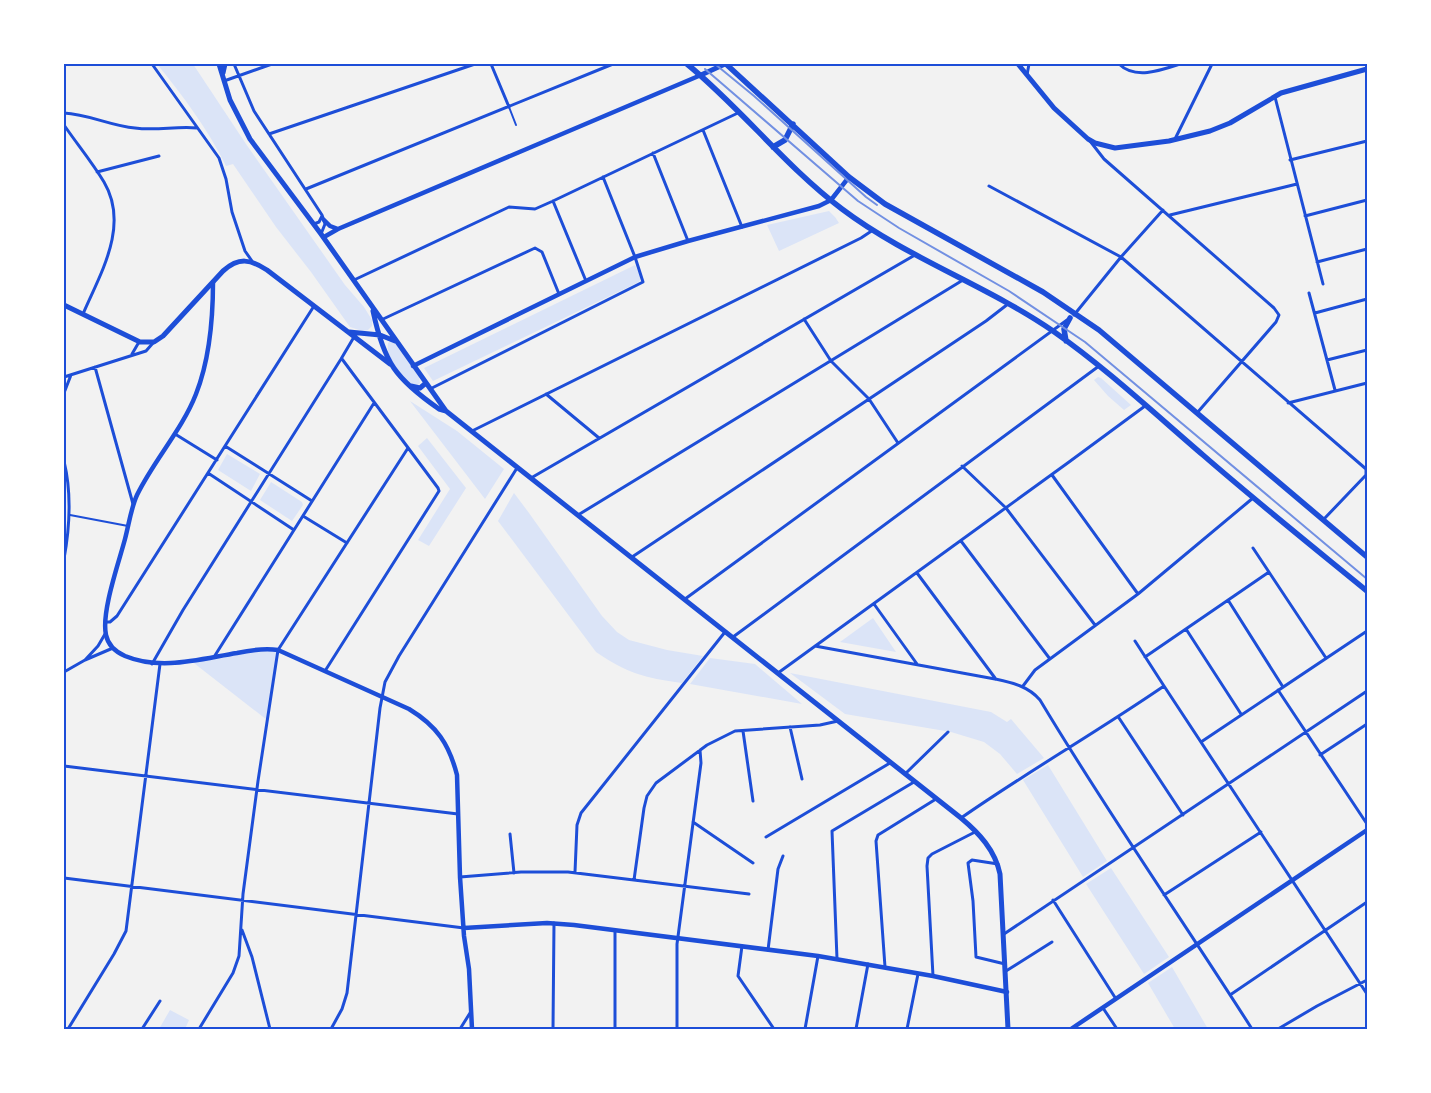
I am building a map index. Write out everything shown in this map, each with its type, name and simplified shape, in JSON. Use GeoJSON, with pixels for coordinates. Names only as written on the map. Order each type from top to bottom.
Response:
{"type":"FeatureCollection","features":[{"type":"Feature","properties":{"kind":"main road"},"geometry":{"type":"LineString","coordinates":[[219,64],[230,100],[250,139],[323,236],[446,411],[961,818],[989,846],[998,864],[1006,964],[1008,1029]]}},
{"type":"Feature","properties":{"kind":"main road"},"geometry":{"type":"LineString","coordinates":[[223,79],[225,64]]}},
{"type":"Feature","properties":{"kind":"main road"},"geometry":{"type":"LineString","coordinates":[[687,64],[831,200],[873,230],[1009,304],[1066,340],[1146,405],[1253,498],[1367,591]]}},
{"type":"Feature","properties":{"kind":"main road"},"geometry":{"type":"LineString","coordinates":[[701,76],[725,64],[849,177],[885,204],[1043,292],[1099,330],[1367,557]]}},
{"type":"Feature","properties":{"kind":"main road"},"geometry":{"type":"LineString","coordinates":[[1018,64],[1054,108],[1088,139],[1116,148],[1175,139],[1210,131],[1295,88],[1367,69]]}},
{"type":"Feature","properties":{"kind":"main road"},"geometry":{"type":"LineString","coordinates":[[773,147],[785,140],[793,124]]}},
{"type":"Feature","properties":{"kind":"main road"},"geometry":{"type":"LineString","coordinates":[[237,262],[245,253]]}},
{"type":"Feature","properties":{"kind":"main road"},"geometry":{"type":"LineString","coordinates":[[64,305],[140,342],[154,342],[163,336],[230,264],[245,261],[252,262],[267,270],[349,332],[390,364],[408,385],[439,409],[446,411]]}},
{"type":"Feature","properties":{"kind":"main road"},"geometry":{"type":"LineString","coordinates":[[373,308],[383,348],[390,364]]}},
{"type":"Feature","properties":{"kind":"main road"},"geometry":{"type":"LineString","coordinates":[[1066,340],[1064,329],[1070,318]]}},
{"type":"Feature","properties":{"kind":"main road"},"geometry":{"type":"LineString","coordinates":[[349,332],[380,335],[397,343]]}},
{"type":"Feature","properties":{"kind":"main road"},"geometry":{"type":"LineString","coordinates":[[408,385],[420,388],[426,383]]}},
{"type":"Feature","properties":{"kind":"street"},"geometry":{"type":"LineString","coordinates":[[152,64],[219,158],[226,179],[232,212],[245,253],[245,261]]}},
{"type":"Feature","properties":{"kind":"street"},"geometry":{"type":"LineString","coordinates":[[234,64],[254,111],[323,218],[330,226],[338,230]]}},
{"type":"Feature","properties":{"kind":"street"},"geometry":{"type":"LineString","coordinates":[[223,79],[272,64]]}},
{"type":"Feature","properties":{"kind":"street"},"geometry":{"type":"LineString","coordinates":[[269,134],[475,64]]}},
{"type":"Feature","properties":{"kind":"street"},"geometry":{"type":"LineString","coordinates":[[492,64],[509,107]]}},
{"type":"Feature","properties":{"kind":"street"},"geometry":{"type":"LineString","coordinates":[[306,190],[613,64]]}},
{"type":"Feature","properties":{"kind":"street"},"geometry":{"type":"LineString","coordinates":[[1027,75],[1029,64]]}},
{"type":"Feature","properties":{"kind":"street"},"geometry":{"type":"LineString","coordinates":[[1118,64],[1133,71],[1144,73],[1161,71],[1180,64]]}},
{"type":"Feature","properties":{"kind":"street"},"geometry":{"type":"LineString","coordinates":[[1175,139],[1212,64]]}},
{"type":"Feature","properties":{"kind":"street"},"geometry":{"type":"LineString","coordinates":[[323,236],[701,76]]}},
{"type":"Feature","properties":{"kind":"street"},"geometry":{"type":"LineString","coordinates":[[1275,97],[1323,284]]}},
{"type":"Feature","properties":{"kind":"street"},"geometry":{"type":"LineString","coordinates":[[354,280],[509,207],[535,208],[553,201],[740,112]]}},
{"type":"Feature","properties":{"kind":"street"},"geometry":{"type":"LineString","coordinates":[[64,113],[77,114],[134,128],[156,130],[198,128]]}},
{"type":"Feature","properties":{"kind":"street"},"geometry":{"type":"LineString","coordinates":[[64,125],[104,182],[111,202],[114,222],[111,250],[83,314]]}},
{"type":"Feature","properties":{"kind":"street"},"geometry":{"type":"LineString","coordinates":[[703,130],[742,227]]}},
{"type":"Feature","properties":{"kind":"street"},"geometry":{"type":"LineString","coordinates":[[1088,139],[1104,159],[1170,215],[1280,315],[1197,413]]}},
{"type":"Feature","properties":{"kind":"street"},"geometry":{"type":"LineString","coordinates":[[1290,160],[1367,141]]}},
{"type":"Feature","properties":{"kind":"street"},"geometry":{"type":"LineString","coordinates":[[653,154],[688,241]]}},
{"type":"Feature","properties":{"kind":"street"},"geometry":{"type":"LineString","coordinates":[[97,172],[159,156]]}},
{"type":"Feature","properties":{"kind":"street"},"geometry":{"type":"LineString","coordinates":[[413,366],[635,257],[818,206],[831,200],[849,177]]}},
{"type":"Feature","properties":{"kind":"street"},"geometry":{"type":"LineString","coordinates":[[430,389],[642,283],[643,280],[635,257],[603,178]]}},
{"type":"Feature","properties":{"kind":"street"},"geometry":{"type":"LineString","coordinates":[[1170,215],[1297,184]]}},
{"type":"Feature","properties":{"kind":"street"},"geometry":{"type":"LineString","coordinates":[[989,186],[1121,257],[1366,469],[1366,475],[1323,520]]}},
{"type":"Feature","properties":{"kind":"street"},"geometry":{"type":"LineString","coordinates":[[1305,216],[1367,200]]}},
{"type":"Feature","properties":{"kind":"street"},"geometry":{"type":"LineString","coordinates":[[553,201],[586,281]]}},
{"type":"Feature","properties":{"kind":"street"},"geometry":{"type":"LineString","coordinates":[[684,599],[1076,314],[1121,257],[1163,210]]}},
{"type":"Feature","properties":{"kind":"street"},"geometry":{"type":"LineString","coordinates":[[314,224],[323,218]]}},
{"type":"Feature","properties":{"kind":"street"},"geometry":{"type":"LineString","coordinates":[[323,218],[325,227],[323,236]]}},
{"type":"Feature","properties":{"kind":"street"},"geometry":{"type":"LineString","coordinates":[[472,431],[862,238],[873,230]]}},
{"type":"Feature","properties":{"kind":"street"},"geometry":{"type":"LineString","coordinates":[[381,320],[535,248],[542,252],[559,294]]}},
{"type":"Feature","properties":{"kind":"street"},"geometry":{"type":"LineString","coordinates":[[1317,262],[1367,249]]}},
{"type":"Feature","properties":{"kind":"street"},"geometry":{"type":"LineString","coordinates":[[245,253],[252,262]]}},
{"type":"Feature","properties":{"kind":"street"},"geometry":{"type":"LineString","coordinates":[[530,478],[916,254]]}},
{"type":"Feature","properties":{"kind":"street"},"geometry":{"type":"LineString","coordinates":[[578,515],[963,280]]}},
{"type":"Feature","properties":{"kind":"street"},"geometry":{"type":"LineString","coordinates":[[213,282],[213,305],[202,379],[191,406],[140,490],[133,505],[108,604],[105,634],[113,648],[126,656],[152,664],[255,650],[278,650],[409,709],[422,717],[437,731],[447,746],[457,775],[460,877],[469,969],[472,1029]]}},
{"type":"Feature","properties":{"kind":"street"},"geometry":{"type":"LineString","coordinates":[[1309,293],[1335,390]]}},
{"type":"Feature","properties":{"kind":"street"},"geometry":{"type":"LineString","coordinates":[[1314,313],[1367,300]]}},
{"type":"Feature","properties":{"kind":"street"},"geometry":{"type":"LineString","coordinates":[[632,558],[1009,304]]}},
{"type":"Feature","properties":{"kind":"street"},"geometry":{"type":"LineString","coordinates":[[105,622],[110,622],[117,616],[314,306]]}},
{"type":"Feature","properties":{"kind":"street"},"geometry":{"type":"LineString","coordinates":[[804,319],[831,361],[869,399],[898,443]]}},
{"type":"Feature","properties":{"kind":"street"},"geometry":{"type":"LineString","coordinates":[[152,664],[183,610],[354,337]]}},
{"type":"Feature","properties":{"kind":"street"},"geometry":{"type":"LineString","coordinates":[[132,354],[140,342]]}},
{"type":"Feature","properties":{"kind":"street"},"geometry":{"type":"LineString","coordinates":[[64,377],[146,351],[154,342]]}},
{"type":"Feature","properties":{"kind":"street"},"geometry":{"type":"LineString","coordinates":[[1327,360],[1367,350]]}},
{"type":"Feature","properties":{"kind":"street"},"geometry":{"type":"LineString","coordinates":[[325,671],[438,494],[438,488],[341,359]]}},
{"type":"Feature","properties":{"kind":"street"},"geometry":{"type":"LineString","coordinates":[[732,637],[1099,366]]}},
{"type":"Feature","properties":{"kind":"street"},"geometry":{"type":"LineString","coordinates":[[95,368],[133,505]]}},
{"type":"Feature","properties":{"kind":"street"},"geometry":{"type":"LineString","coordinates":[[64,393],[71,375]]}},
{"type":"Feature","properties":{"kind":"street"},"geometry":{"type":"LineString","coordinates":[[1288,403],[1367,383]]}},
{"type":"Feature","properties":{"kind":"street"},"geometry":{"type":"LineString","coordinates":[[546,394],[599,438]]}},
{"type":"Feature","properties":{"kind":"street"},"geometry":{"type":"LineString","coordinates":[[214,657],[374,403]]}},
{"type":"Feature","properties":{"kind":"street"},"geometry":{"type":"LineString","coordinates":[[778,673],[1146,405]]}},
{"type":"Feature","properties":{"kind":"street"},"geometry":{"type":"LineString","coordinates":[[174,433],[216,460]]}},
{"type":"Feature","properties":{"kind":"street"},"geometry":{"type":"LineString","coordinates":[[225,446],[312,501]]}},
{"type":"Feature","properties":{"kind":"street"},"geometry":{"type":"LineString","coordinates":[[199,1029],[237,965],[241,948],[242,901],[278,650],[408,448]]}},
{"type":"Feature","properties":{"kind":"street"},"geometry":{"type":"LineString","coordinates":[[64,461],[69,488],[70,515],[64,560]]}},
{"type":"Feature","properties":{"kind":"street"},"geometry":{"type":"LineString","coordinates":[[962,466],[1006,508],[1095,625]]}},
{"type":"Feature","properties":{"kind":"street"},"geometry":{"type":"LineString","coordinates":[[331,1029],[342,1009],[347,993],[381,697],[385,682],[399,656],[518,467]]}},
{"type":"Feature","properties":{"kind":"street"},"geometry":{"type":"LineString","coordinates":[[208,473],[294,530]]}},
{"type":"Feature","properties":{"kind":"street"},"geometry":{"type":"LineString","coordinates":[[1052,474],[1138,594]]}},
{"type":"Feature","properties":{"kind":"street"},"geometry":{"type":"LineString","coordinates":[[1023,686],[1035,670],[1138,594],[1253,498]]}},
{"type":"Feature","properties":{"kind":"street"},"geometry":{"type":"LineString","coordinates":[[303,516],[347,543]]}},
{"type":"Feature","properties":{"kind":"street"},"geometry":{"type":"LineString","coordinates":[[961,541],[1050,660]]}},
{"type":"Feature","properties":{"kind":"street"},"geometry":{"type":"LineString","coordinates":[[1253,548],[1326,658]]}},
{"type":"Feature","properties":{"kind":"street"},"geometry":{"type":"LineString","coordinates":[[1145,657],[1269,572]]}},
{"type":"Feature","properties":{"kind":"street"},"geometry":{"type":"LineString","coordinates":[[917,573],[995,679]]}},
{"type":"Feature","properties":{"kind":"street"},"geometry":{"type":"LineString","coordinates":[[1228,600],[1283,687]]}},
{"type":"Feature","properties":{"kind":"street"},"geometry":{"type":"LineString","coordinates":[[874,604],[917,665]]}},
{"type":"Feature","properties":{"kind":"street"},"geometry":{"type":"LineString","coordinates":[[1186,630],[1241,714]]}},
{"type":"Feature","properties":{"kind":"street"},"geometry":{"type":"LineString","coordinates":[[1201,742],[1367,630]]}},
{"type":"Feature","properties":{"kind":"street"},"geometry":{"type":"LineString","coordinates":[[575,872],[577,825],[581,813],[726,632]]}},
{"type":"Feature","properties":{"kind":"street"},"geometry":{"type":"LineString","coordinates":[[85,660],[98,646],[105,634]]}},
{"type":"Feature","properties":{"kind":"street"},"geometry":{"type":"LineString","coordinates":[[1135,640],[1367,994]]}},
{"type":"Feature","properties":{"kind":"street"},"geometry":{"type":"LineString","coordinates":[[815,646],[995,679],[1023,686],[1034,693],[1252,1029]]}},
{"type":"Feature","properties":{"kind":"street"},"geometry":{"type":"LineString","coordinates":[[64,672],[85,660],[113,648]]}},
{"type":"Feature","properties":{"kind":"street"},"geometry":{"type":"LineString","coordinates":[[68,1029],[122,940],[126,930],[160,664]]}},
{"type":"Feature","properties":{"kind":"street"},"geometry":{"type":"LineString","coordinates":[[961,818],[1009,784],[1119,718],[1164,686]]}},
{"type":"Feature","properties":{"kind":"street"},"geometry":{"type":"LineString","coordinates":[[1278,690],[1367,824]]}},
{"type":"Feature","properties":{"kind":"street"},"geometry":{"type":"LineString","coordinates":[[1004,934],[1367,691]]}},
{"type":"Feature","properties":{"kind":"street"},"geometry":{"type":"LineString","coordinates":[[1119,718],[1182,815]]}},
{"type":"Feature","properties":{"kind":"street"},"geometry":{"type":"LineString","coordinates":[[634,880],[644,808],[650,789],[656,784],[700,750],[735,731],[838,721]]}},
{"type":"Feature","properties":{"kind":"street"},"geometry":{"type":"LineString","coordinates":[[1320,755],[1367,724]]}},
{"type":"Feature","properties":{"kind":"street"},"geometry":{"type":"LineString","coordinates":[[790,727],[802,779]]}},
{"type":"Feature","properties":{"kind":"street"},"geometry":{"type":"LineString","coordinates":[[743,731],[753,802]]}},
{"type":"Feature","properties":{"kind":"street"},"geometry":{"type":"LineString","coordinates":[[904,774],[948,732]]}},
{"type":"Feature","properties":{"kind":"street"},"geometry":{"type":"LineString","coordinates":[[677,1029],[676,955],[701,763],[700,750]]}},
{"type":"Feature","properties":{"kind":"street"},"geometry":{"type":"LineString","coordinates":[[766,836],[890,763]]}},
{"type":"Feature","properties":{"kind":"street"},"geometry":{"type":"LineString","coordinates":[[64,766],[459,814]]}},
{"type":"Feature","properties":{"kind":"street"},"geometry":{"type":"LineString","coordinates":[[837,959],[832,831],[914,782]]}},
{"type":"Feature","properties":{"kind":"street"},"geometry":{"type":"LineString","coordinates":[[885,967],[876,841],[878,835],[936,799]]}},
{"type":"Feature","properties":{"kind":"street"},"geometry":{"type":"LineString","coordinates":[[693,822],[753,862]]}},
{"type":"Feature","properties":{"kind":"street"},"geometry":{"type":"LineString","coordinates":[[1071,1029],[1367,830]]}},
{"type":"Feature","properties":{"kind":"street"},"geometry":{"type":"LineString","coordinates":[[933,976],[928,858],[932,854],[976,832]]}},
{"type":"Feature","properties":{"kind":"street"},"geometry":{"type":"LineString","coordinates":[[1164,895],[1261,832]]}},
{"type":"Feature","properties":{"kind":"street"},"geometry":{"type":"LineString","coordinates":[[510,834],[514,873]]}},
{"type":"Feature","properties":{"kind":"street"},"geometry":{"type":"LineString","coordinates":[[768,950],[778,869],[783,856]]}},
{"type":"Feature","properties":{"kind":"street"},"geometry":{"type":"LineString","coordinates":[[998,864],[972,860],[968,863],[973,901],[976,957],[1006,964]]}},
{"type":"Feature","properties":{"kind":"street"},"geometry":{"type":"LineString","coordinates":[[460,877],[514,873],[575,872],[749,894]]}},
{"type":"Feature","properties":{"kind":"street"},"geometry":{"type":"LineString","coordinates":[[64,878],[464,928],[554,923],[615,930],[837,959],[918,973],[1007,992]]}},
{"type":"Feature","properties":{"kind":"street"},"geometry":{"type":"LineString","coordinates":[[1053,900],[1116,999]]}},
{"type":"Feature","properties":{"kind":"street"},"geometry":{"type":"LineString","coordinates":[[1230,995],[1367,902]]}},
{"type":"Feature","properties":{"kind":"street"},"geometry":{"type":"LineString","coordinates":[[553,1029],[554,923]]}},
{"type":"Feature","properties":{"kind":"street"},"geometry":{"type":"LineString","coordinates":[[241,927],[252,957],[270,1029]]}},
{"type":"Feature","properties":{"kind":"street"},"geometry":{"type":"LineString","coordinates":[[615,930],[615,1029]]}},
{"type":"Feature","properties":{"kind":"street"},"geometry":{"type":"LineString","coordinates":[[1006,972],[1052,942]]}},
{"type":"Feature","properties":{"kind":"street"},"geometry":{"type":"LineString","coordinates":[[742,946],[738,976],[774,1029]]}},
{"type":"Feature","properties":{"kind":"street"},"geometry":{"type":"LineString","coordinates":[[805,1029],[818,956]]}},
{"type":"Feature","properties":{"kind":"street"},"geometry":{"type":"LineString","coordinates":[[856,1029],[868,964]]}},
{"type":"Feature","properties":{"kind":"street"},"geometry":{"type":"LineString","coordinates":[[907,1029],[918,973]]}},
{"type":"Feature","properties":{"kind":"street"},"geometry":{"type":"LineString","coordinates":[[1278,1029],[1367,980]]}},
{"type":"Feature","properties":{"kind":"street"},"geometry":{"type":"LineString","coordinates":[[142,1029],[160,1001]]}},
{"type":"Feature","properties":{"kind":"street"},"geometry":{"type":"LineString","coordinates":[[1103,1008],[1117,1029]]}},
{"type":"Feature","properties":{"kind":"street"},"geometry":{"type":"LineString","coordinates":[[460,1029],[472,1009]]}},
{"type":"Feature","properties":{"kind":"lane"},"geometry":{"type":"LineString","coordinates":[[509,107],[516,125]]}},
{"type":"Feature","properties":{"kind":"lane"},"geometry":{"type":"LineString","coordinates":[[70,515],[128,526]]}},
{"type":"Feature","properties":{"kind":"shaded area"},"geometry":{"type":"Polygon","coordinates":[[[157,64],[193,64],[246,144],[345,285],[364,307],[372,320],[372,326],[368,330],[362,331],[350,327],[276,227],[233,164],[226,166],[194,113],[157,64]]]}},
{"type":"Feature","properties":{"kind":"shaded area"},"geometry":{"type":"Polygon","coordinates":[[[829,211],[839,223],[779,251],[767,225],[829,211]]]}},
{"type":"Feature","properties":{"kind":"shaded area"},"geometry":{"type":"Polygon","coordinates":[[[635,265],[641,278],[639,282],[433,381],[424,368],[635,265]]]}},
{"type":"Feature","properties":{"kind":"shaded area"},"geometry":{"type":"Polygon","coordinates":[[[390,341],[396,344],[419,377],[420,383],[418,385],[413,386],[392,361],[388,349],[390,341]]]}},
{"type":"Feature","properties":{"kind":"shaded area"},"geometry":{"type":"Polygon","coordinates":[[[1098,377],[1131,405],[1124,410],[1094,380],[1098,377]]]}},
{"type":"Feature","properties":{"kind":"shaded area"},"geometry":{"type":"Polygon","coordinates":[[[410,401],[457,431],[504,469],[485,499],[410,401]]]}},
{"type":"Feature","properties":{"kind":"shaded area"},"geometry":{"type":"Polygon","coordinates":[[[427,438],[466,488],[429,546],[418,540],[450,489],[418,446],[427,438]]]}},
{"type":"Feature","properties":{"kind":"shaded area"},"geometry":{"type":"Polygon","coordinates":[[[227,454],[260,474],[251,491],[218,470],[227,454]]]}},
{"type":"Feature","properties":{"kind":"shaded area"},"geometry":{"type":"Polygon","coordinates":[[[271,482],[302,502],[303,505],[292,521],[260,500],[271,482]]]}},
{"type":"Feature","properties":{"kind":"shaded area"},"geometry":{"type":"Polygon","coordinates":[[[514,493],[602,616],[617,632],[629,640],[667,650],[703,656],[682,683],[636,674],[596,652],[498,521],[514,493]]]}},
{"type":"Feature","properties":{"kind":"shaded area"},"geometry":{"type":"Polygon","coordinates":[[[873,618],[896,652],[840,642],[873,618]]]}},
{"type":"Feature","properties":{"kind":"shaded area"},"geometry":{"type":"Polygon","coordinates":[[[278,650],[267,720],[190,660],[278,650]]]}},
{"type":"Feature","properties":{"kind":"shaded area"},"geometry":{"type":"Polygon","coordinates":[[[710,658],[755,664],[802,704],[690,684],[710,658]]]}},
{"type":"Feature","properties":{"kind":"shaded area"},"geometry":{"type":"Polygon","coordinates":[[[790,673],[991,712],[1007,722],[1011,719],[1044,758],[1017,774],[1000,754],[984,742],[951,732],[845,714],[790,673]]]}},
{"type":"Feature","properties":{"kind":"shaded area"},"geometry":{"type":"Polygon","coordinates":[[[1048,765],[1107,861],[1083,877],[1023,780],[1048,765]]]}},
{"type":"Feature","properties":{"kind":"shaded area"},"geometry":{"type":"Polygon","coordinates":[[[1111,868],[1169,957],[1144,974],[1086,884],[1111,868]]]}},
{"type":"Feature","properties":{"kind":"shaded area"},"geometry":{"type":"Polygon","coordinates":[[[1172,967],[1208,1029],[1175,1029],[1148,983],[1172,967]]]}},
{"type":"Feature","properties":{"kind":"shaded area"},"geometry":{"type":"Polygon","coordinates":[[[170,1010],[189,1020],[185,1029],[159,1029],[170,1010]]]}},
{"type":"Feature","properties":{"kind":"railway"},"geometry":{"type":"LineString","coordinates":[[715,64],[877,205]]}},
{"type":"Feature","properties":{"kind":"railway"},"geometry":{"type":"LineString","coordinates":[[705,69],[858,201],[899,228],[1009,291],[1085,342],[1367,579]]}}]}
